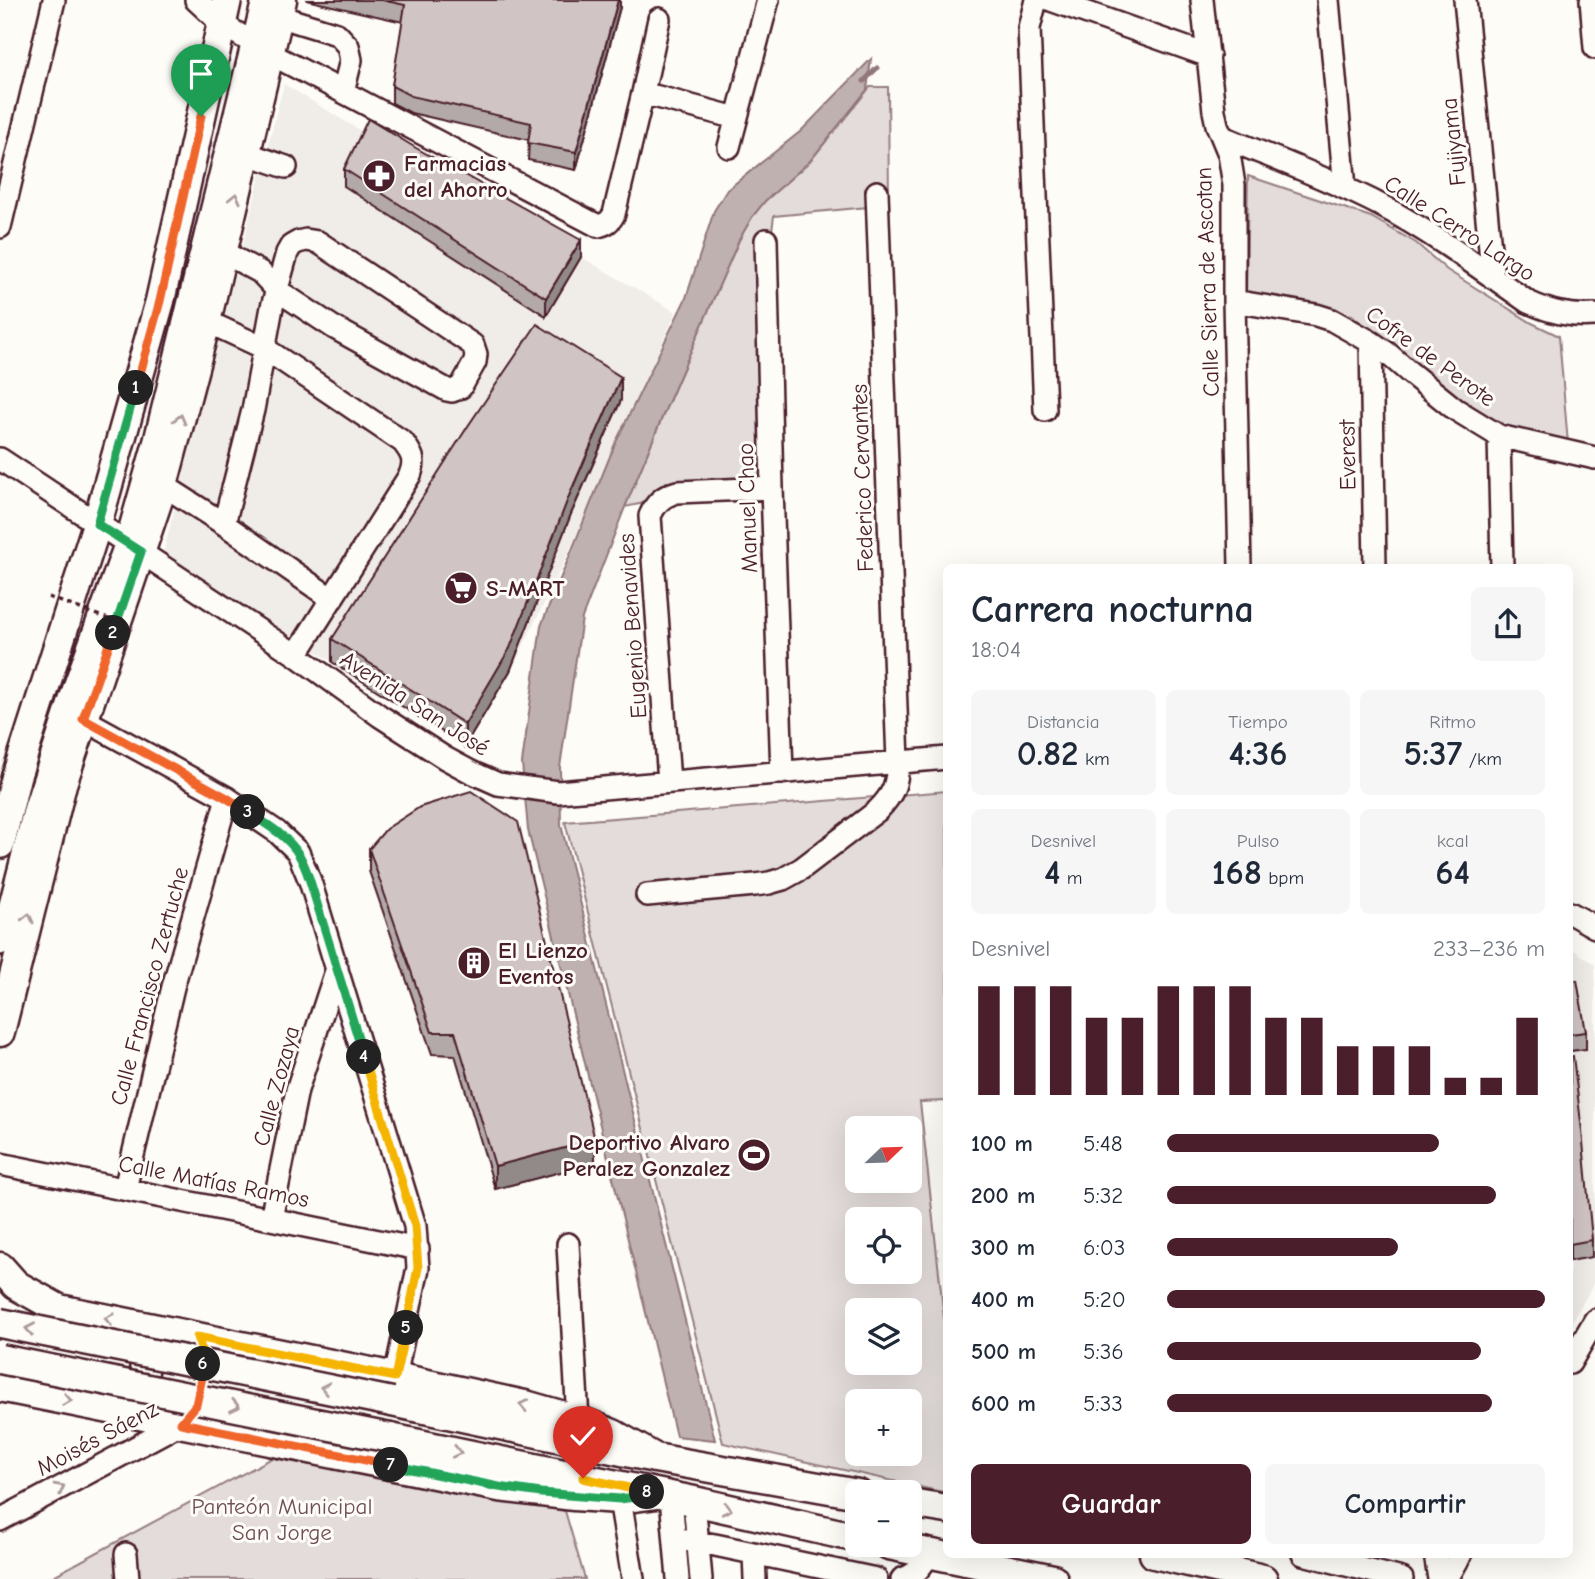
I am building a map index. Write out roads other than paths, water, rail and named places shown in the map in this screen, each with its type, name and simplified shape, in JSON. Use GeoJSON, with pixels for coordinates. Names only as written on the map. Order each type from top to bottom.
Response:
{"type":"FeatureCollection","features":[{"type":"Feature","properties":{"kind":"main road"},"geometry":{"type":"LineString","coordinates":[[0,1032],[62,784],[83,719],[120,539],[160,301],[242,31],[274,5]]}},
{"type":"Feature","properties":{"kind":"main road"},"geometry":{"type":"LineString","coordinates":[[0,844],[16,777],[120,539],[163,485],[206,321],[245,153],[242,31]]}},
{"type":"Feature","properties":{"kind":"main road"},"geometry":{"type":"LineString","coordinates":[[0,1267],[16,1285],[59,1309],[184,1334],[655,1458],[845,1492]]}},
{"type":"Feature","properties":{"kind":"main road"},"geometry":{"type":"LineString","coordinates":[[0,1322],[394,1389],[529,1406],[578,1420],[613,1434],[655,1458]]}},
{"type":"Feature","properties":{"kind":"main road"},"geometry":{"type":"LineString","coordinates":[[170,1421],[196,1405],[202,1377],[203,1354],[184,1334]]}},
{"type":"Feature","properties":{"kind":"main road"},"geometry":{"type":"LineString","coordinates":[[170,1421],[149,1403],[143,1369],[157,1340],[184,1334]]}},
{"type":"Feature","properties":{"kind":"main road"},"geometry":{"type":"LineString","coordinates":[[0,1359],[674,1497],[845,1535]]}},
{"type":"Feature","properties":{"kind":"main road"},"geometry":{"type":"LineString","coordinates":[[0,1387],[499,1487],[620,1499],[674,1497]]}},
{"type":"Feature","properties":{"kind":"main road"},"geometry":{"type":"LineString","coordinates":[[922,1505],[943,1508]]}},
{"type":"Feature","properties":{"kind":"main road"},"geometry":{"type":"LineString","coordinates":[[922,1556],[948,1564],[1053,1579]]}},
{"type":"Feature","properties":{"kind":"main road"},"geometry":{"type":"LineString","coordinates":[[1171,1558],[1263,1579]]}},
{"type":"Feature","properties":{"kind":"street"},"geometry":{"type":"LineString","coordinates":[[0,227],[54,0]]}},
{"type":"Feature","properties":{"kind":"street"},"geometry":{"type":"LineString","coordinates":[[196,0],[343,92],[598,226],[611,219],[616,205],[659,19]]}},
{"type":"Feature","properties":{"kind":"street"},"geometry":{"type":"LineString","coordinates":[[242,31],[248,0]]}},
{"type":"Feature","properties":{"kind":"street"},"geometry":{"type":"LineString","coordinates":[[729,147],[768,0]]}},
{"type":"Feature","properties":{"kind":"street"},"geometry":{"type":"LineString","coordinates":[[1036,0],[1029,28],[1045,410]]}},
{"type":"Feature","properties":{"kind":"street"},"geometry":{"type":"LineString","coordinates":[[1051,0],[1209,56]]}},
{"type":"Feature","properties":{"kind":"street","name":"Calle Sierra de Ascotan"},"geometry":{"type":"LineString","coordinates":[[1202,0],[1214,111],[1229,154],[1234,186],[1240,564]]}},
{"type":"Feature","properties":{"kind":"street"},"geometry":{"type":"LineString","coordinates":[[1328,0],[1345,188]]}},
{"type":"Feature","properties":{"kind":"street","name":"Fujiyama"},"geometry":{"type":"LineString","coordinates":[[1465,0],[1493,278]]}},
{"type":"Feature","properties":{"kind":"street"},"geometry":{"type":"LineString","coordinates":[[1591,0],[1595,48]]}},
{"type":"Feature","properties":{"kind":"street"},"geometry":{"type":"LineString","coordinates":[[274,5],[337,34],[348,46],[351,60],[343,92]]}},
{"type":"Feature","properties":{"kind":"street"},"geometry":{"type":"LineString","coordinates":[[643,93],[736,118]]}},
{"type":"Feature","properties":{"kind":"street","name":"Calle Cerro Largo"},"geometry":{"type":"LineString","coordinates":[[1223,137],[1345,188],[1399,215],[1528,302],[1547,311],[1565,315],[1595,315]]}},
{"type":"Feature","properties":{"kind":"street"},"geometry":{"type":"LineString","coordinates":[[245,153],[286,167]]}},
{"type":"Feature","properties":{"kind":"street","name":"Federico Cervantes"},"geometry":{"type":"LineString","coordinates":[[647,895],[755,885],[783,879],[864,822],[886,802],[897,783],[877,192]]}},
{"type":"Feature","properties":{"kind":"street"},"geometry":{"type":"LineString","coordinates":[[223,252],[260,271],[277,290],[333,327],[447,390],[461,387],[475,362],[476,354],[473,345],[317,242],[306,240],[291,246],[277,290],[253,411],[224,524]]}},
{"type":"Feature","properties":{"kind":"street","name":"Manuel Chao"},"geometry":{"type":"LineString","coordinates":[[766,240],[782,773]]}},
{"type":"Feature","properties":{"kind":"street","name":"Cofre de Perote"},"geometry":{"type":"LineString","coordinates":[[1234,301],[1332,320],[1371,342],[1455,409],[1499,436],[1595,458]]}},
{"type":"Feature","properties":{"kind":"street"},"geometry":{"type":"LineString","coordinates":[[206,321],[264,348],[403,442],[411,453],[414,465],[410,475],[296,655]]}},
{"type":"Feature","properties":{"kind":"street","name":"Everest"},"geometry":{"type":"LineString","coordinates":[[1371,342],[1375,564]]}},
{"type":"Feature","properties":{"kind":"street"},"geometry":{"type":"LineString","coordinates":[[1499,436],[1502,564]]}},
{"type":"Feature","properties":{"kind":"street","name":"Avenida San José"},"geometry":{"type":"LineString","coordinates":[[0,459],[296,655],[380,716],[471,772],[498,785],[558,792],[943,758]]}},
{"type":"Feature","properties":{"kind":"street"},"geometry":{"type":"LineString","coordinates":[[163,485],[332,599]]}},
{"type":"Feature","properties":{"kind":"street","name":"Eugenio Benavides"},"geometry":{"type":"LineString","coordinates":[[669,782],[650,516],[661,499],[677,492],[772,488]]}},
{"type":"Feature","properties":{"kind":"street"},"geometry":{"type":"LineString","coordinates":[[0,897],[22,806],[64,674],[120,539]]}},
{"type":"Feature","properties":{"kind":"street"},"geometry":{"type":"LineString","coordinates":[[0,944],[35,807],[120,539]]}},
{"type":"Feature","properties":{"kind":"street"},"geometry":{"type":"LineString","coordinates":[[83,719],[227,798],[277,832],[298,852],[310,881],[415,1226],[418,1268],[394,1389]]}},
{"type":"Feature","properties":{"kind":"street","name":"Calle Francisco Zertuche"},"geometry":{"type":"LineString","coordinates":[[125,1189],[173,987],[227,798]]}},
{"type":"Feature","properties":{"kind":"street"},"geometry":{"type":"LineString","coordinates":[[1573,915],[1595,927]]}},
{"type":"Feature","properties":{"kind":"street","name":"Calle Zozaya"},"geometry":{"type":"LineString","coordinates":[[271,1219],[298,1090],[337,968]]}},
{"type":"Feature","properties":{"kind":"street","name":"Calle Matías Ramos"},"geometry":{"type":"LineString","coordinates":[[0,1164],[418,1249]]}},
{"type":"Feature","properties":{"kind":"street"},"geometry":{"type":"LineString","coordinates":[[568,1244],[578,1420]]}},
{"type":"Feature","properties":{"kind":"street"},"geometry":{"type":"LineString","coordinates":[[1573,1358],[1595,1320]]}},
{"type":"Feature","properties":{"kind":"street","name":"Moisés Sáenz"},"geometry":{"type":"LineString","coordinates":[[0,1520],[170,1421]]}},
{"type":"Feature","properties":{"kind":"street"},"geometry":{"type":"LineString","coordinates":[[674,1497],[678,1579]]}},
{"type":"Feature","properties":{"kind":"street"},"geometry":{"type":"LineString","coordinates":[[674,1497],[698,1542],[701,1579]]}},
{"type":"Feature","properties":{"kind":"street"},"geometry":{"type":"LineString","coordinates":[[620,1499],[633,1579]]}},
{"type":"Feature","properties":{"kind":"street"},"geometry":{"type":"LineString","coordinates":[[675,1538],[876,1579]]}},
{"type":"Feature","properties":{"kind":"street"},"geometry":{"type":"LineString","coordinates":[[754,1553],[755,1579]]}},
{"type":"Feature","properties":{"kind":"street"},"geometry":{"type":"LineString","coordinates":[[126,1554],[128,1579]]}},
{"type":"Feature","properties":{"kind":"street"},"geometry":{"type":"LineString","coordinates":[[1319,1558],[1402,1579]]}},
{"type":"Feature","properties":{"kind":"street"},"geometry":{"type":"LineString","coordinates":[[1436,1558],[1439,1579]]}},
{"type":"Feature","properties":{"kind":"street"},"geometry":{"type":"LineString","coordinates":[[1447,1579],[1459,1558]]}},
{"type":"Feature","properties":{"kind":"street"},"geometry":{"type":"LineString","coordinates":[[902,1579],[918,1571],[948,1564]]}},
{"type":"Feature","properties":{"kind":"waterway"},"geometry":{"type":"LineString","coordinates":[[864,81],[877,68]]}},
{"type":"Feature","properties":{"kind":"place","name":"Farmacias del Ahorro"},"geometry":{"type":"Point","coordinates":[379,176]}},
{"type":"Feature","properties":{"kind":"place","name":"S-MART"},"geometry":{"type":"Point","coordinates":[461,588]}},
{"type":"Feature","properties":{"kind":"place","name":"El Lienzo Eventos"},"geometry":{"type":"Point","coordinates":[474,963]}},
{"type":"Feature","properties":{"kind":"place","name":"Deportivo Alvaro Peralez Gonzalez"},"geometry":{"type":"Point","coordinates":[754,1155]}},
{"type":"Feature","properties":{"kind":"park label","name":"Panteón Municipal San Jorge"},"geometry":{"type":"Point","coordinates":[282,1519]}}]}
